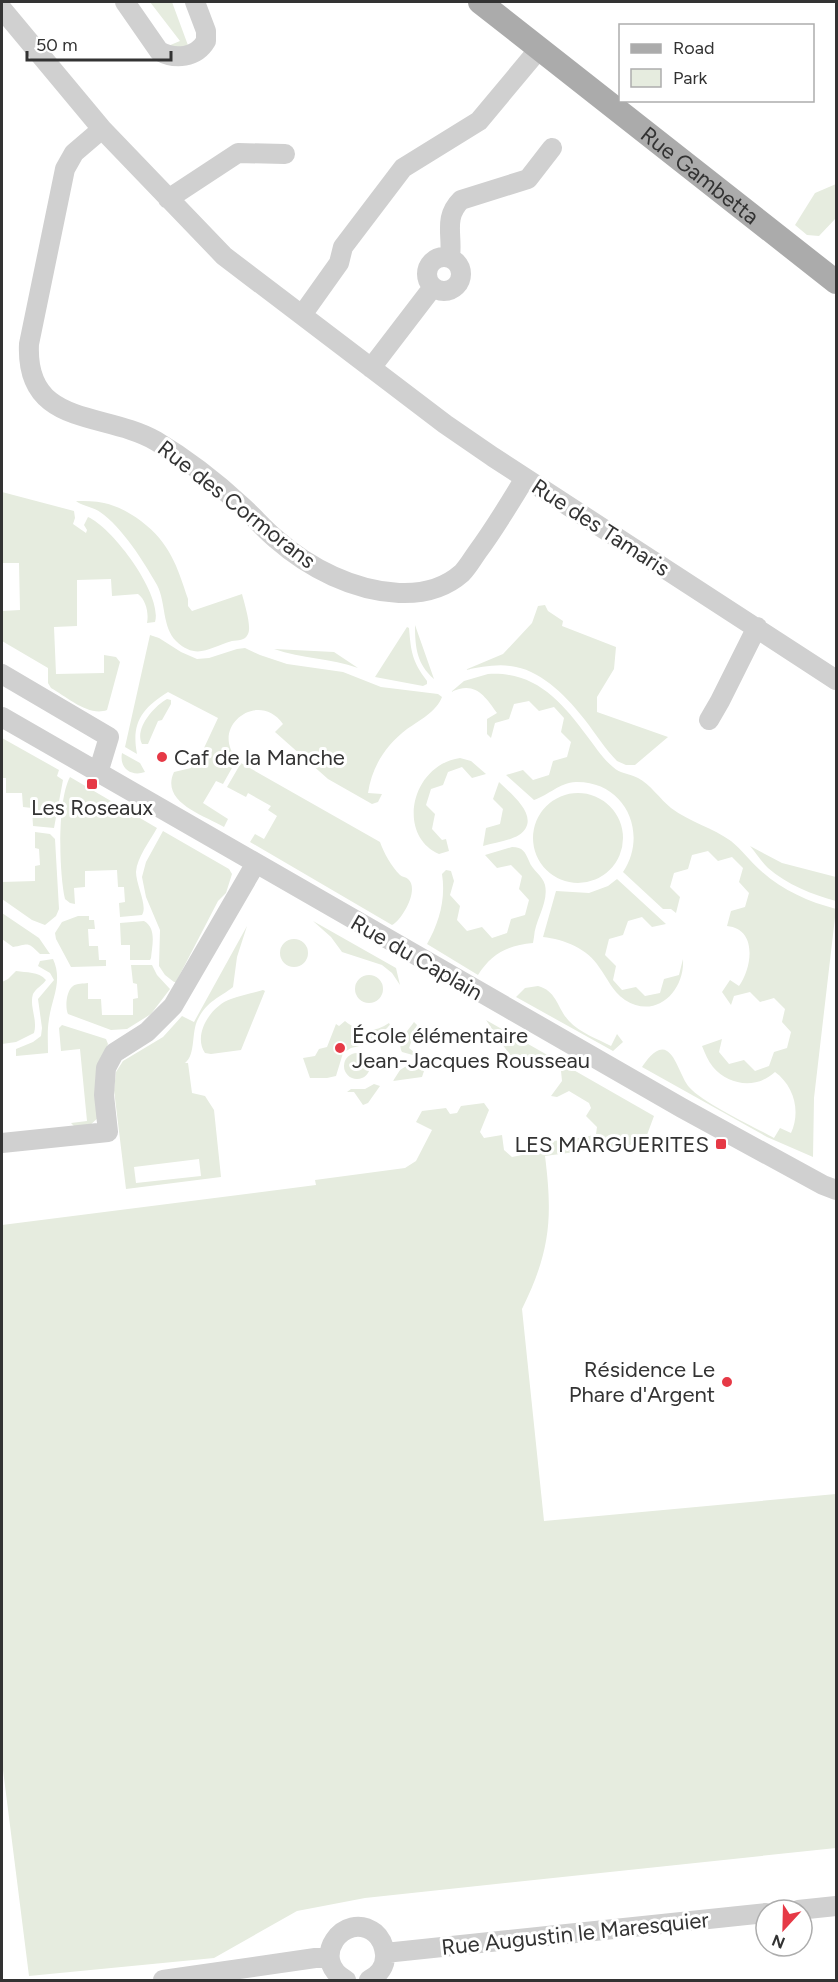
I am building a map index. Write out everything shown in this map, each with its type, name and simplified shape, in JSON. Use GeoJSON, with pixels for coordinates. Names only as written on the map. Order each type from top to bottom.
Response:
{"type":"FeatureCollection","features":[{"type":"Feature","properties":{"kind":"main road","name":"Rue Gambetta"},"geometry":{"type":"LineString","coordinates":[[480,2],[837,282]]}},
{"type":"Feature","properties":{"kind":"street"},"geometry":{"type":"LineString","coordinates":[[125,2],[159,51],[178,58],[200,49],[207,41],[206,31],[195,2]]}},
{"type":"Feature","properties":{"kind":"street","name":"Rue des Tamaris"},"geometry":{"type":"LineString","coordinates":[[2,9],[102,129],[224,256],[445,424],[837,680]]}},
{"type":"Feature","properties":{"kind":"street"},"geometry":{"type":"LineString","coordinates":[[302,315],[339,263],[343,247],[403,168],[479,121],[539,49]]}},
{"type":"Feature","properties":{"kind":"street","name":"Rue des Cormorans"},"geometry":{"type":"LineString","coordinates":[[102,129],[74,153],[65,169],[29,344],[31,370],[48,401],[72,414],[106,422],[147,436],[197,468],[277,539],[315,566],[347,582],[382,592],[412,594],[426,592],[439,588],[463,572],[525,478]]}},
{"type":"Feature","properties":{"kind":"street"},"geometry":{"type":"LineString","coordinates":[[371,368],[433,286],[427,276],[429,265],[438,257],[450,257],[449,219],[453,208],[461,200],[528,179],[552,148]]}},
{"type":"Feature","properties":{"kind":"street"},"geometry":{"type":"LineString","coordinates":[[168,200],[238,153],[285,154]]}},
{"type":"Feature","properties":{"kind":"street"},"geometry":{"type":"LineString","coordinates":[[709,720],[757,627]]}},
{"type":"Feature","properties":{"kind":"street"},"geometry":{"type":"LineString","coordinates":[[2,674],[109,737],[98,773]]}},
{"type":"Feature","properties":{"kind":"street","name":"Rue du Caplain"},"geometry":{"type":"LineString","coordinates":[[2,717],[682,1108],[823,1185],[837,1190]]}},
{"type":"Feature","properties":{"kind":"street"},"geometry":{"type":"LineString","coordinates":[[2,1143],[108,1132],[104,1095],[106,1068],[114,1053],[147,1032],[173,1006],[256,863]]}},
{"type":"Feature","properties":{"kind":"street"},"geometry":{"type":"LineString","coordinates":[[814,1908],[837,1906]]}},
{"type":"Feature","properties":{"kind":"street","name":"Rue Augustin le Maresquier"},"geometry":{"type":"LineString","coordinates":[[385,1953],[754,1914]]}},
{"type":"Feature","properties":{"kind":"street"},"geometry":{"type":"LineString","coordinates":[[346,1980],[334,1971],[329,1956],[334,1940],[340,1933],[356,1927],[372,1932],[383,1944],[385,1953],[382,1969],[369,1980]]}},
{"type":"Feature","properties":{"kind":"street"},"geometry":{"type":"LineString","coordinates":[[163,1980],[232,1975],[329,1956]]}},
{"type":"Feature","properties":{"kind":"green space"},"geometry":{"type":"Polygon","coordinates":[[[150,2],[172,2],[189,48],[168,46],[180,41],[150,2]]]}},
{"type":"Feature","properties":{"kind":"green space"},"geometry":{"type":"Polygon","coordinates":[[[836,184],[836,218],[819,236],[807,235],[795,225],[815,193],[836,184]]]}},
{"type":"Feature","properties":{"kind":"green space"},"geometry":{"type":"Polygon","coordinates":[[[2,492],[74,511],[73,524],[86,533],[84,525],[88,517],[110,534],[144,580],[155,610],[155,622],[147,623],[146,607],[138,594],[112,596],[111,579],[77,580],[77,626],[54,627],[56,674],[104,673],[104,655],[116,657],[120,662],[107,710],[93,711],[51,688],[48,683],[48,668],[2,641],[2,611],[20,610],[19,563],[2,563],[2,492]]]}},
{"type":"Feature","properties":{"kind":"green space"},"geometry":{"type":"Polygon","coordinates":[[[76,501],[114,506],[133,515],[151,529],[171,556],[188,599],[188,606],[192,611],[242,594],[249,626],[247,636],[241,640],[204,651],[191,650],[176,641],[168,629],[157,585],[132,546],[108,518],[97,510],[76,501]]]}},
{"type":"Feature","properties":{"kind":"green space"},"geometry":{"type":"Polygon","coordinates":[[[545,605],[548,611],[563,621],[562,626],[616,647],[614,669],[597,697],[597,712],[668,737],[635,765],[626,765],[617,761],[571,704],[536,674],[503,665],[465,670],[503,654],[532,623],[538,606],[545,605]]]}},
{"type":"Feature","properties":{"kind":"green space"},"geometry":{"type":"Polygon","coordinates":[[[415,625],[434,679],[418,655],[415,625]]]}},
{"type":"Feature","properties":{"kind":"green space"},"geometry":{"type":"Polygon","coordinates":[[[407,627],[415,662],[427,681],[427,684],[423,686],[375,677],[407,627]]]}},
{"type":"Feature","properties":{"kind":"green space"},"geometry":{"type":"Polygon","coordinates":[[[150,635],[197,659],[245,648],[287,664],[343,672],[381,687],[438,694],[442,697],[432,711],[399,735],[386,749],[373,774],[368,793],[382,794],[378,802],[372,804],[328,779],[275,732],[283,724],[273,714],[261,710],[250,711],[240,716],[229,735],[230,747],[237,759],[223,784],[216,781],[203,803],[228,819],[224,827],[186,806],[173,792],[171,782],[174,772],[191,768],[204,748],[218,718],[168,692],[151,704],[140,717],[136,733],[137,754],[125,747],[150,635]]]}},
{"type":"Feature","properties":{"kind":"green space"},"geometry":{"type":"Polygon","coordinates":[[[274,649],[334,652],[358,668],[295,655],[274,649]]]}},
{"type":"Feature","properties":{"kind":"green space"},"geometry":{"type":"Polygon","coordinates":[[[488,674],[505,674],[520,678],[545,691],[557,700],[602,756],[616,769],[642,780],[671,808],[731,841],[777,884],[806,899],[836,909],[814,1098],[813,1157],[767,1137],[642,1067],[656,1052],[667,1051],[689,1087],[696,1094],[774,1138],[780,1128],[791,1133],[795,1116],[794,1100],[782,1078],[775,1072],[752,1083],[727,1078],[713,1067],[702,1046],[722,1039],[719,1052],[729,1064],[744,1060],[755,1071],[769,1066],[774,1052],[787,1048],[791,1032],[782,1022],[785,1009],[774,998],[760,1002],[750,992],[734,996],[731,1005],[722,992],[730,980],[739,986],[749,960],[750,950],[744,934],[727,926],[731,911],[745,907],[749,893],[739,882],[743,868],[732,857],[718,861],[708,851],[692,855],[688,869],[674,873],[670,887],[680,897],[676,913],[671,909],[663,909],[623,872],[634,841],[632,826],[628,812],[608,790],[593,784],[576,782],[564,785],[534,800],[506,775],[523,770],[533,780],[549,775],[553,761],[567,757],[571,742],[561,732],[564,718],[554,707],[539,711],[529,701],[514,704],[509,719],[495,723],[491,738],[487,734],[487,719],[497,713],[488,701],[473,689],[466,688],[451,692],[464,681],[488,674]]]}},
{"type":"Feature","properties":{"kind":"green space"},"geometry":{"type":"Polygon","coordinates":[[[167,699],[171,700],[171,704],[162,720],[158,721],[148,744],[142,744],[140,738],[143,725],[151,712],[167,699]]]}},
{"type":"Feature","properties":{"kind":"green space"},"geometry":{"type":"Polygon","coordinates":[[[2,738],[59,770],[57,776],[63,780],[54,828],[33,826],[32,808],[23,807],[22,793],[6,793],[6,778],[2,778],[2,738]]]}},
{"type":"Feature","properties":{"kind":"green space"},"geometry":{"type":"Polygon","coordinates":[[[122,753],[140,763],[145,772],[135,773],[127,770],[122,763],[122,753]]]}},
{"type":"Feature","properties":{"kind":"green space"},"geometry":{"type":"Polygon","coordinates":[[[460,758],[471,761],[486,774],[472,778],[462,767],[448,772],[443,785],[431,789],[426,805],[435,814],[432,829],[442,840],[446,839],[449,851],[439,854],[426,845],[417,832],[414,817],[415,802],[420,786],[430,773],[443,763],[460,758]]]}},
{"type":"Feature","properties":{"kind":"green space"},"geometry":{"type":"Polygon","coordinates":[[[241,763],[380,842],[394,868],[411,884],[411,897],[405,911],[396,922],[392,925],[250,842],[255,834],[264,839],[277,816],[268,810],[271,806],[248,793],[246,797],[227,787],[241,763]]]}},
{"type":"Feature","properties":{"kind":"green space"},"geometry":{"type":"Polygon","coordinates":[[[70,777],[157,828],[137,866],[136,872],[144,906],[142,915],[120,917],[119,903],[125,902],[124,887],[118,887],[117,870],[85,871],[85,887],[74,888],[75,904],[65,899],[61,872],[60,837],[63,803],[70,777]]]}},
{"type":"Feature","properties":{"kind":"green space"},"geometry":{"type":"Polygon","coordinates":[[[499,782],[517,800],[528,821],[526,828],[519,835],[483,846],[486,828],[500,824],[503,809],[493,799],[499,782]]]}},
{"type":"Feature","properties":{"kind":"green space"},"geometry":{"type":"Polygon","coordinates":[[[578,793],[595,797],[610,806],[619,821],[623,838],[619,855],[610,870],[595,879],[578,883],[561,879],[546,870],[537,855],[533,838],[537,821],[546,806],[561,797],[578,793]]]}},
{"type":"Feature","properties":{"kind":"green space"},"geometry":{"type":"Polygon","coordinates":[[[163,831],[229,869],[232,874],[226,893],[218,901],[176,982],[165,975],[159,966],[160,930],[146,897],[142,877],[146,862],[163,831]]]}},
{"type":"Feature","properties":{"kind":"green space"},"geometry":{"type":"Polygon","coordinates":[[[35,832],[50,834],[55,839],[59,909],[56,916],[45,925],[32,920],[2,899],[2,882],[35,881],[35,866],[40,865],[39,849],[35,848],[35,832]]]}},
{"type":"Feature","properties":{"kind":"green space"},"geometry":{"type":"Polygon","coordinates":[[[750,846],[782,863],[836,877],[836,901],[809,892],[783,879],[768,868],[750,846]]]}},
{"type":"Feature","properties":{"kind":"green space"},"geometry":{"type":"Polygon","coordinates":[[[512,847],[523,851],[544,882],[546,891],[544,904],[533,943],[508,948],[501,952],[489,961],[478,975],[427,944],[440,911],[443,893],[442,874],[446,870],[451,871],[454,881],[450,895],[460,906],[457,920],[467,931],[482,927],[492,938],[507,933],[511,919],[525,915],[529,900],[519,889],[522,876],[511,865],[497,868],[485,855],[512,847]]]}},
{"type":"Feature","properties":{"kind":"green space"},"geometry":{"type":"Polygon","coordinates":[[[617,879],[666,924],[652,927],[642,917],[628,921],[623,935],[609,939],[605,955],[616,966],[613,980],[622,990],[636,987],[645,996],[660,993],[664,979],[679,975],[683,959],[679,982],[674,991],[658,1004],[647,1007],[625,1000],[613,989],[589,955],[567,943],[543,937],[556,891],[589,893],[608,886],[617,879]]]}},
{"type":"Feature","properties":{"kind":"green space"},"geometry":{"type":"Polygon","coordinates":[[[2,913],[39,938],[50,954],[40,954],[28,944],[13,947],[2,939],[2,913]]]}},
{"type":"Feature","properties":{"kind":"green space"},"geometry":{"type":"Polygon","coordinates":[[[78,916],[89,916],[89,920],[94,920],[95,929],[88,929],[89,946],[98,946],[99,960],[106,960],[106,966],[71,967],[55,933],[62,922],[78,916]]]}},
{"type":"Feature","properties":{"kind":"green space"},"geometry":{"type":"Polygon","coordinates":[[[144,921],[151,928],[152,933],[151,958],[150,960],[130,960],[130,945],[121,945],[120,923],[144,921]]]}},
{"type":"Feature","properties":{"kind":"green space"},"geometry":{"type":"Polygon","coordinates":[[[313,921],[396,968],[400,985],[392,973],[382,965],[342,952],[331,937],[313,921]]]}},
{"type":"Feature","properties":{"kind":"green space"},"geometry":{"type":"Polygon","coordinates":[[[247,926],[237,957],[233,987],[209,1004],[202,1013],[196,1024],[191,1055],[185,1063],[188,1063],[192,1093],[205,1096],[214,1110],[221,1177],[126,1189],[114,1090],[116,1072],[123,1061],[163,1037],[182,1016],[194,1022],[247,926]],[[199,1159],[134,1167],[136,1183],[201,1176],[199,1159]]]}},
{"type":"Feature","properties":{"kind":"green space"},"geometry":{"type":"Polygon","coordinates":[[[294,939],[304,943],[308,953],[304,963],[294,967],[284,963],[280,953],[284,943],[294,939]]]}},
{"type":"Feature","properties":{"kind":"green space"},"geometry":{"type":"Polygon","coordinates":[[[53,959],[57,982],[48,1023],[48,1053],[16,1056],[16,1049],[41,1036],[38,999],[54,980],[50,973],[38,966],[40,961],[53,959]]]}},
{"type":"Feature","properties":{"kind":"green space"},"geometry":{"type":"Polygon","coordinates":[[[131,965],[152,965],[157,975],[170,989],[151,1014],[127,1029],[111,1030],[68,1014],[67,1000],[71,988],[76,984],[88,983],[88,999],[101,999],[102,1015],[133,1015],[133,999],[138,998],[137,984],[133,983],[131,965]]]}},
{"type":"Feature","properties":{"kind":"green space"},"geometry":{"type":"Polygon","coordinates":[[[16,971],[36,974],[46,980],[33,994],[34,1033],[16,1042],[2,1044],[2,982],[16,971]]]}},
{"type":"Feature","properties":{"kind":"green space"},"geometry":{"type":"Polygon","coordinates":[[[369,975],[379,979],[383,989],[379,999],[369,1003],[359,999],[355,989],[359,979],[369,975]]]}},
{"type":"Feature","properties":{"kind":"green space"},"geometry":{"type":"Polygon","coordinates":[[[538,986],[549,992],[565,1016],[578,1029],[611,1046],[617,1034],[623,1042],[613,1051],[516,997],[525,988],[538,986]]]}},
{"type":"Feature","properties":{"kind":"green space"},"geometry":{"type":"Polygon","coordinates":[[[265,991],[241,1050],[205,1053],[201,1037],[203,1029],[217,1007],[239,996],[265,991]]]}},
{"type":"Feature","properties":{"kind":"green space"},"geometry":{"type":"Polygon","coordinates":[[[486,1020],[654,1116],[644,1143],[545,1156],[549,1198],[547,1235],[539,1270],[522,1309],[544,1521],[836,1494],[836,1848],[365,1898],[297,1911],[214,1958],[29,1976],[2,1762],[2,1225],[316,1185],[315,1180],[405,1168],[416,1161],[432,1130],[416,1122],[422,1111],[446,1108],[450,1114],[457,1113],[461,1106],[484,1103],[489,1110],[480,1132],[484,1138],[502,1135],[504,1150],[512,1157],[522,1155],[529,1144],[596,1134],[597,1127],[586,1116],[591,1108],[589,1103],[569,1091],[557,1097],[551,1096],[562,1081],[561,1071],[554,1062],[543,1059],[527,1068],[521,1065],[504,1047],[486,1020]]]}},
{"type":"Feature","properties":{"kind":"green space"},"geometry":{"type":"Polygon","coordinates":[[[345,1021],[361,1030],[378,1029],[389,1023],[390,1025],[372,1043],[351,1048],[343,1053],[336,1076],[310,1078],[303,1058],[315,1056],[319,1049],[327,1047],[336,1024],[339,1026],[345,1021]]]}},
{"type":"Feature","properties":{"kind":"green space"},"geometry":{"type":"Polygon","coordinates":[[[414,1022],[417,1025],[409,1048],[420,1057],[402,1052],[400,1044],[414,1022]]]}},
{"type":"Feature","properties":{"kind":"green space"},"geometry":{"type":"Polygon","coordinates":[[[62,1025],[106,1039],[108,1044],[96,1073],[99,1117],[89,1126],[74,1126],[71,1123],[87,1121],[80,1049],[61,1051],[59,1028],[62,1025]]]}},
{"type":"Feature","properties":{"kind":"green space"},"geometry":{"type":"Polygon","coordinates":[[[357,1053],[366,1057],[370,1066],[366,1075],[357,1079],[348,1075],[344,1066],[348,1057],[357,1053]]]}},
{"type":"Feature","properties":{"kind":"green space"},"geometry":{"type":"Polygon","coordinates":[[[408,1065],[424,1071],[422,1077],[393,1081],[400,1070],[408,1065]]]}},
{"type":"Feature","properties":{"kind":"green space"},"geometry":{"type":"Polygon","coordinates":[[[374,1084],[380,1086],[368,1103],[363,1105],[354,1092],[347,1092],[351,1089],[365,1089],[374,1084]]]}},
{"type":"Feature","properties":{"kind":"place","name":"Caf de la Manche"},"geometry":{"type":"Point","coordinates":[162,757]}},
{"type":"Feature","properties":{"kind":"place","name":"Les Roseaux"},"geometry":{"type":"Point","coordinates":[92,784]}},
{"type":"Feature","properties":{"kind":"place","name":"École élémentaire Jean-Jacques Rousseau"},"geometry":{"type":"Point","coordinates":[340,1048]}},
{"type":"Feature","properties":{"kind":"place","name":"LES MARGUERITES"},"geometry":{"type":"Point","coordinates":[721,1144]}},
{"type":"Feature","properties":{"kind":"place","name":"Résidence Le Phare d'Argent"},"geometry":{"type":"Point","coordinates":[727,1382]}}]}
